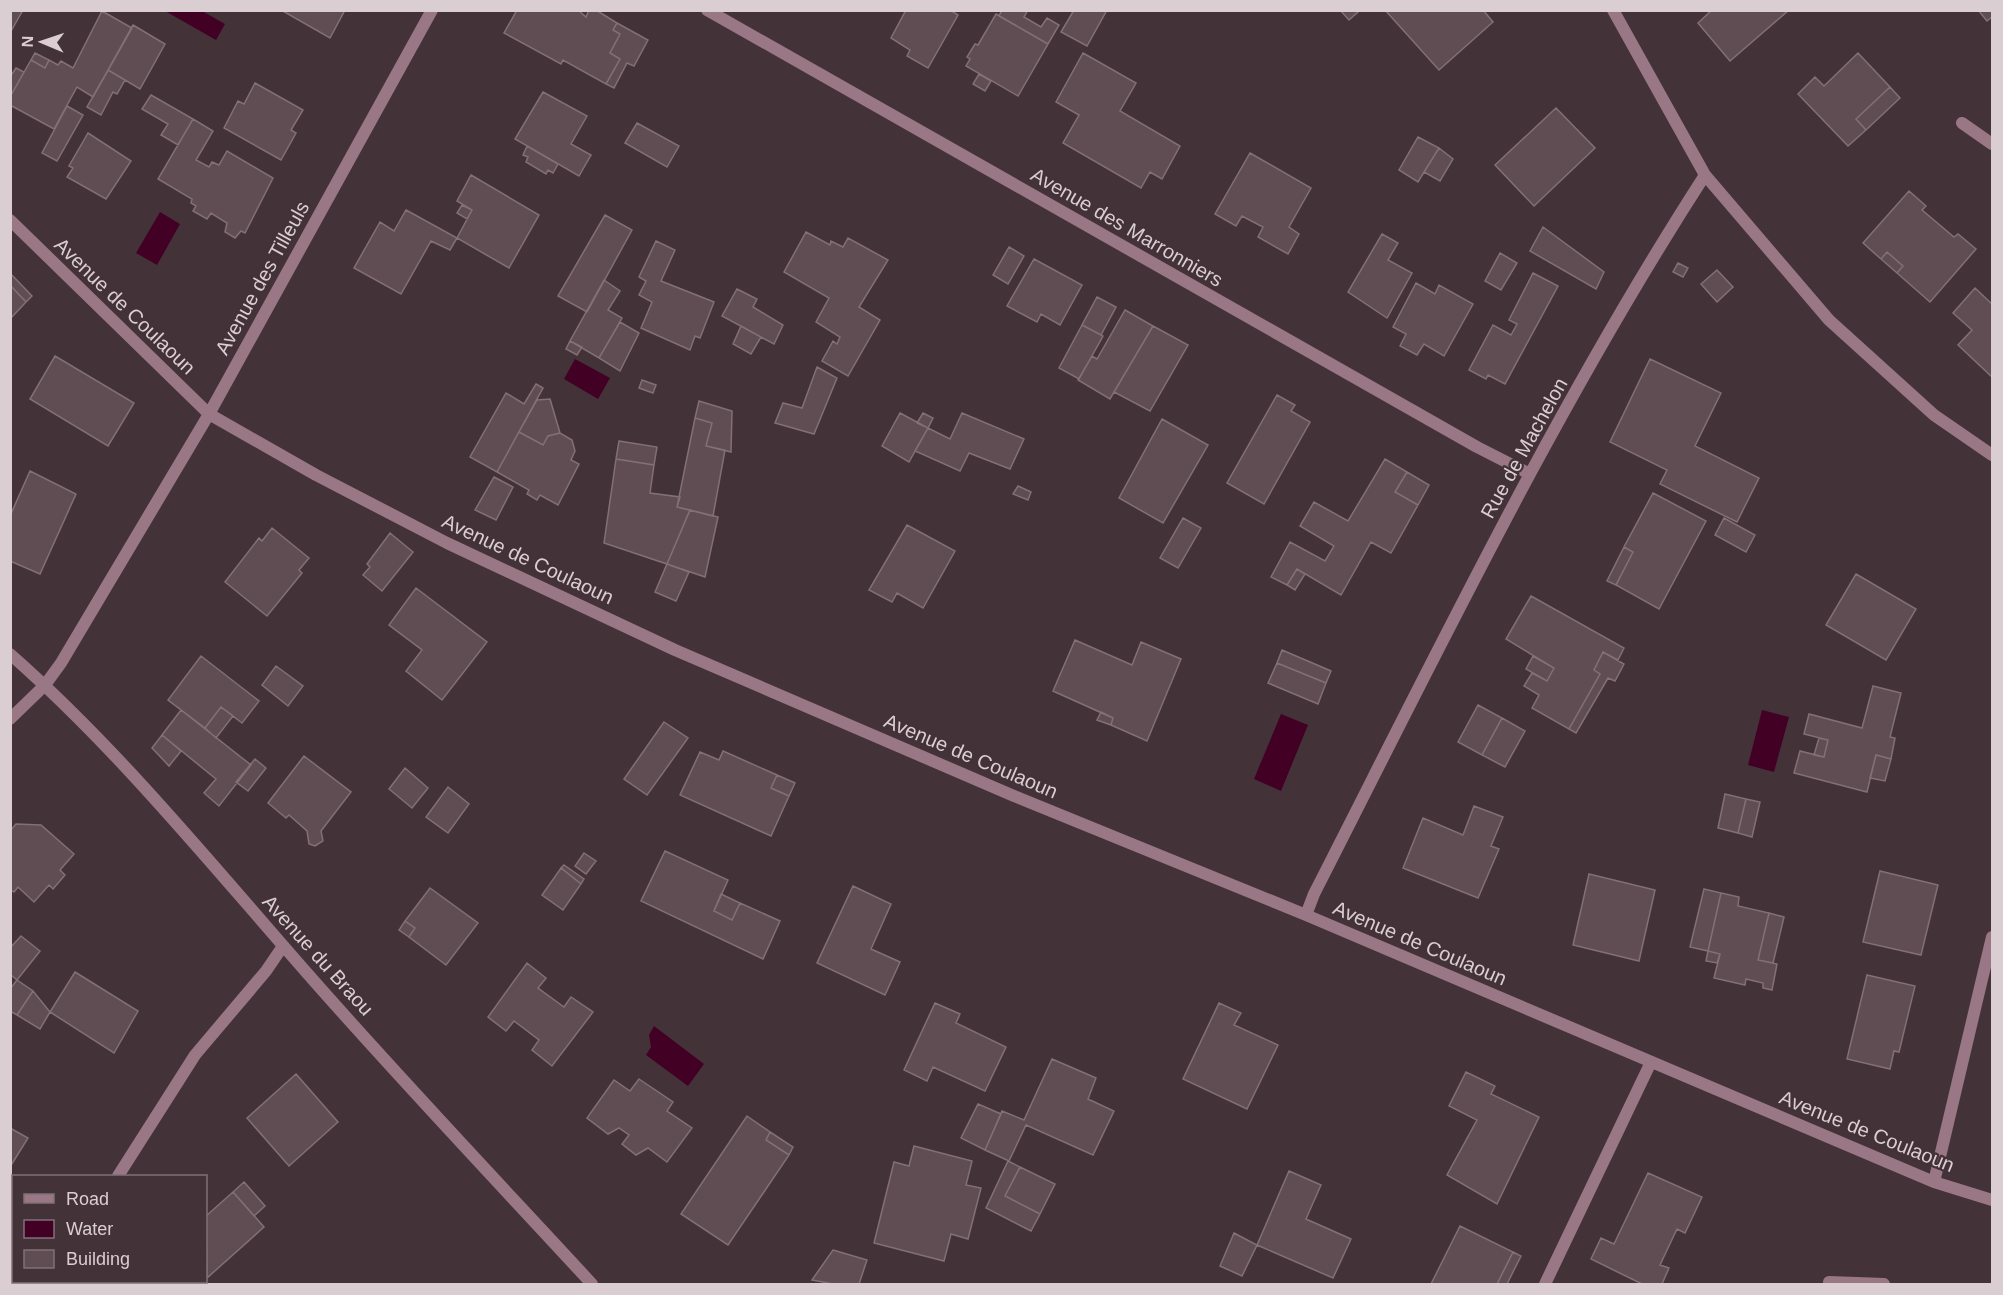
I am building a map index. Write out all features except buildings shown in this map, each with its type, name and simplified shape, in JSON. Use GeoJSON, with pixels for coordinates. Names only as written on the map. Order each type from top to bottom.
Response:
{"type":"FeatureCollection","features":[{"type":"Feature","properties":{"kind":"street","name":"Avenue des Tilleuls"},"geometry":{"type":"LineString","coordinates":[[10,719],[45,685],[209,414],[432,10]]}},
{"type":"Feature","properties":{"kind":"street","name":"Avenue des Marronniers"},"geometry":{"type":"LineString","coordinates":[[707,10],[1477,447],[1530,474]]}},
{"type":"Feature","properties":{"kind":"street"},"geometry":{"type":"LineString","coordinates":[[1613,10],[1705,175],[1829,320],[1934,415],[1992,455]]}},
{"type":"Feature","properties":{"kind":"street"},"geometry":{"type":"LineString","coordinates":[[1962,123],[1992,144]]}},
{"type":"Feature","properties":{"kind":"street","name":"Rue de Machelon"},"geometry":{"type":"LineString","coordinates":[[1306,915],[1314,894],[1530,474],[1661,243],[1705,175]]}},
{"type":"Feature","properties":{"kind":"street","name":"Avenue de Coulaoun"},"geometry":{"type":"LineString","coordinates":[[10,220],[209,414],[316,475],[447,543],[675,650],[1014,796],[1306,915],[1934,1182],[1992,1200]]}},
{"type":"Feature","properties":{"kind":"street","name":"Avenue du Braou"},"geometry":{"type":"LineString","coordinates":[[10,654],[45,685],[158,804],[283,946],[592,1284]]}},
{"type":"Feature","properties":{"kind":"street"},"geometry":{"type":"LineString","coordinates":[[1934,1182],[1992,937]]}},
{"type":"Feature","properties":{"kind":"street"},"geometry":{"type":"LineString","coordinates":[[119,1175],[195,1054],[266,971],[283,946]]}},
{"type":"Feature","properties":{"kind":"street"},"geometry":{"type":"LineString","coordinates":[[1545,1284],[1652,1062]]}},
{"type":"Feature","properties":{"kind":"street"},"geometry":{"type":"LineString","coordinates":[[1828,1281],[1884,1284]]}},
{"type":"Feature","properties":{"kind":"water"},"geometry":{"type":"Polygon","coordinates":[[[165,11],[202,11],[225,24],[216,40],[165,11]]]}},
{"type":"Feature","properties":{"kind":"water"},"geometry":{"type":"Polygon","coordinates":[[[160,212],[180,224],[157,265],[136,253],[160,212]]]}},
{"type":"Feature","properties":{"kind":"water"},"geometry":{"type":"Polygon","coordinates":[[[575,359],[610,378],[598,399],[564,379],[575,359]]]}},
{"type":"Feature","properties":{"kind":"water"},"geometry":{"type":"Polygon","coordinates":[[[1762,710],[1789,717],[1774,772],[1748,765],[1762,710]]]}},
{"type":"Feature","properties":{"kind":"water"},"geometry":{"type":"Polygon","coordinates":[[[1281,714],[1308,725],[1281,791],[1254,779],[1281,714]]]}},
{"type":"Feature","properties":{"kind":"water"},"geometry":{"type":"Polygon","coordinates":[[[654,1026],[704,1064],[688,1086],[646,1055],[651,1047],[649,1035],[654,1026]]]}}]}
